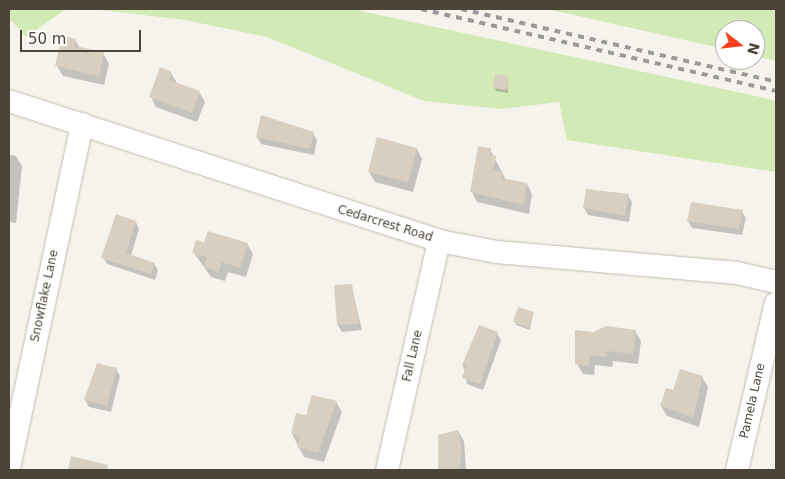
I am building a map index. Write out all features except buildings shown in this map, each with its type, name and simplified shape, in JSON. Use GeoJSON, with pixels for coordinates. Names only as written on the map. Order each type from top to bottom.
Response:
{"type":"FeatureCollection","features":[{"type":"Feature","properties":{"kind":"street","name":"Cedarcrest Road"},"geometry":{"type":"LineString","coordinates":[[9,101],[439,241],[497,252],[737,272],[776,282]]}},
{"type":"Feature","properties":{"kind":"street","name":"Snowflake Lane"},"geometry":{"type":"LineString","coordinates":[[9,468],[82,124]]}},
{"type":"Feature","properties":{"kind":"street","name":"Fall Lane"},"geometry":{"type":"LineString","coordinates":[[387,470],[439,241]]}},
{"type":"Feature","properties":{"kind":"street","name":"Pamela Lane"},"geometry":{"type":"LineString","coordinates":[[737,470],[776,303]]}},
{"type":"Feature","properties":{"kind":"green space"},"geometry":{"type":"Polygon","coordinates":[[[9,9],[66,9],[26,37],[9,18],[9,9]]]}},
{"type":"Feature","properties":{"kind":"green space"},"geometry":{"type":"Polygon","coordinates":[[[94,9],[352,9],[760,97],[776,101],[776,172],[567,140],[559,102],[501,109],[424,101],[267,37],[185,20],[94,9]]]}},
{"type":"Feature","properties":{"kind":"green space"},"geometry":{"type":"Polygon","coordinates":[[[547,9],[776,9],[776,61],[765,58],[765,20],[715,20],[715,47],[547,9]]]}},
{"type":"Feature","properties":{"kind":"railway"},"geometry":{"type":"LineString","coordinates":[[421,9],[776,91]]}},
{"type":"Feature","properties":{"kind":"railway"},"geometry":{"type":"LineString","coordinates":[[461,9],[776,82]]}}]}
